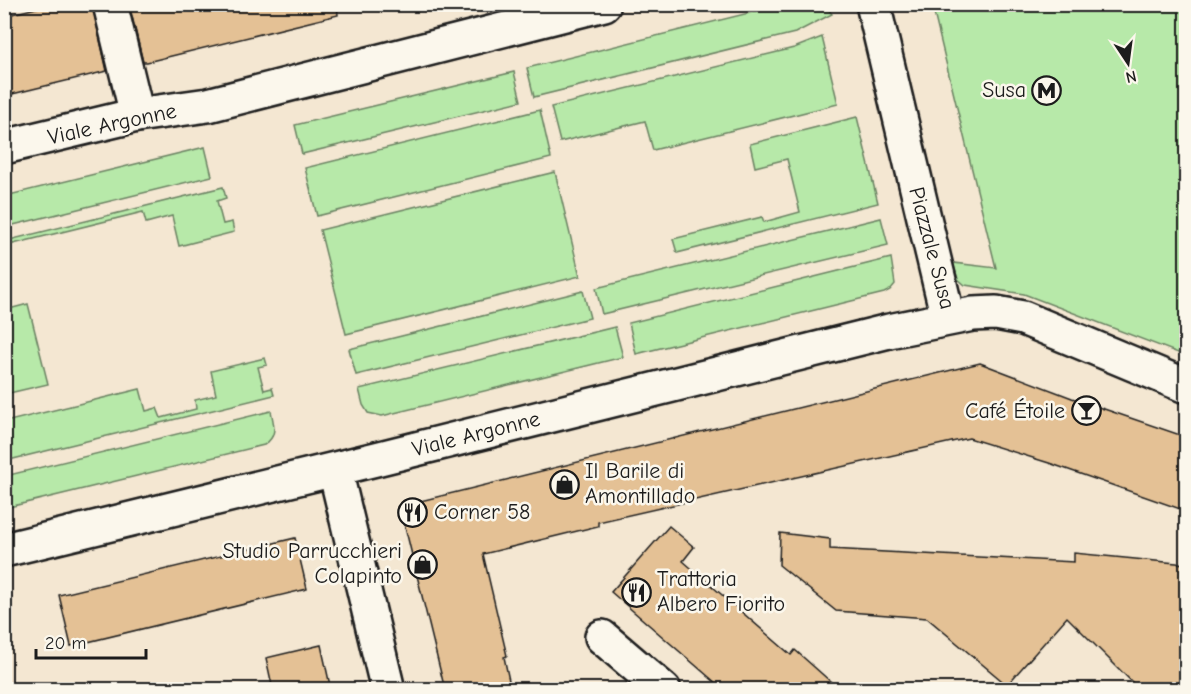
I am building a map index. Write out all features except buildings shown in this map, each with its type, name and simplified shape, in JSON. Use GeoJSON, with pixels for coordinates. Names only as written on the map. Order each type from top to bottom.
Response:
{"type":"FeatureCollection","features":[{"type":"Feature","properties":{"kind":"street"},"geometry":{"type":"LineString","coordinates":[[110,4],[137,115]]}},
{"type":"Feature","properties":{"kind":"street","name":"Viale Argonne"},"geometry":{"type":"LineString","coordinates":[[4,147],[137,115],[208,105],[604,4]]}},
{"type":"Feature","properties":{"kind":"street","name":"Piazzale Susa"},"geometry":{"type":"LineString","coordinates":[[873,4],[948,318],[996,313],[1023,318],[1186,386]]}},
{"type":"Feature","properties":{"kind":"street","name":"Viale Argonne"},"geometry":{"type":"LineString","coordinates":[[4,550],[948,318]]}},
{"type":"Feature","properties":{"kind":"street"},"geometry":{"type":"LineString","coordinates":[[335,470],[388,690]]}},
{"type":"Feature","properties":{"kind":"street"},"geometry":{"type":"LineString","coordinates":[[602,638],[664,690]]}},
{"type":"Feature","properties":{"kind":"green space"},"geometry":{"type":"Polygon","coordinates":[[[785,4],[825,5],[832,14],[795,33],[534,97],[527,68],[785,4]]]}},
{"type":"Feature","properties":{"kind":"green space"},"geometry":{"type":"Polygon","coordinates":[[[932,5],[1186,5],[1186,356],[1024,294],[965,285],[958,279],[953,263],[996,268],[932,5]]]}},
{"type":"Feature","properties":{"kind":"green space"},"geometry":{"type":"Polygon","coordinates":[[[822,37],[838,104],[653,150],[645,121],[560,142],[551,107],[794,48],[822,37]]]}},
{"type":"Feature","properties":{"kind":"green space"},"geometry":{"type":"Polygon","coordinates":[[[514,72],[521,101],[302,154],[295,125],[514,72]]]}},
{"type":"Feature","properties":{"kind":"green space"},"geometry":{"type":"Polygon","coordinates":[[[540,110],[551,158],[317,216],[305,168],[540,110]]]}},
{"type":"Feature","properties":{"kind":"green space"},"geometry":{"type":"Polygon","coordinates":[[[857,117],[878,203],[677,253],[673,239],[762,217],[764,222],[800,212],[787,159],[755,167],[750,144],[857,117]]]}},
{"type":"Feature","properties":{"kind":"green space"},"geometry":{"type":"Polygon","coordinates":[[[205,147],[212,176],[5,227],[5,196],[205,147]]]}},
{"type":"Feature","properties":{"kind":"green space"},"geometry":{"type":"Polygon","coordinates":[[[555,172],[580,276],[346,334],[320,230],[555,172]]]}},
{"type":"Feature","properties":{"kind":"green space"},"geometry":{"type":"Polygon","coordinates":[[[223,187],[226,198],[217,201],[223,224],[232,222],[234,232],[179,246],[172,216],[146,223],[143,212],[5,246],[5,241],[223,187]]]}},
{"type":"Feature","properties":{"kind":"green space"},"geometry":{"type":"Polygon","coordinates":[[[881,218],[888,245],[602,314],[596,288],[881,218]]]}},
{"type":"Feature","properties":{"kind":"green space"},"geometry":{"type":"Polygon","coordinates":[[[891,258],[895,284],[884,293],[636,354],[629,323],[891,258]]]}},
{"type":"Feature","properties":{"kind":"green space"},"geometry":{"type":"Polygon","coordinates":[[[583,291],[590,318],[356,375],[349,349],[583,291]]]}},
{"type":"Feature","properties":{"kind":"green space"},"geometry":{"type":"Polygon","coordinates":[[[28,304],[48,384],[5,394],[5,310],[28,304]]]}},
{"type":"Feature","properties":{"kind":"green space"},"geometry":{"type":"Polygon","coordinates":[[[615,327],[623,357],[382,416],[368,413],[363,405],[359,389],[615,327]]]}},
{"type":"Feature","properties":{"kind":"green space"},"geometry":{"type":"Polygon","coordinates":[[[265,358],[267,365],[258,367],[264,390],[272,388],[274,395],[5,461],[5,422],[140,389],[146,411],[157,408],[161,418],[196,409],[195,400],[216,395],[211,371],[265,358]]]}},
{"type":"Feature","properties":{"kind":"green space"},"geometry":{"type":"Polygon","coordinates":[[[271,411],[273,434],[264,445],[5,508],[5,476],[271,411]]]}},
{"type":"Feature","properties":{"kind":"place","name":"Susa"},"geometry":{"type":"Point","coordinates":[1047,90]}},
{"type":"Feature","properties":{"kind":"place","name":"Café Étoile"},"geometry":{"type":"Point","coordinates":[1086,411]}},
{"type":"Feature","properties":{"kind":"place","name":"Il Barile di Amontillado"},"geometry":{"type":"Point","coordinates":[564,484]}},
{"type":"Feature","properties":{"kind":"place","name":"Corner 58"},"geometry":{"type":"Point","coordinates":[413,512]}},
{"type":"Feature","properties":{"kind":"place","name":"Studio Parrucchieri Colapinto"},"geometry":{"type":"Point","coordinates":[423,564]}},
{"type":"Feature","properties":{"kind":"place","name":"Trattoria Albero Fiorito"},"geometry":{"type":"Point","coordinates":[636,592]}}]}
